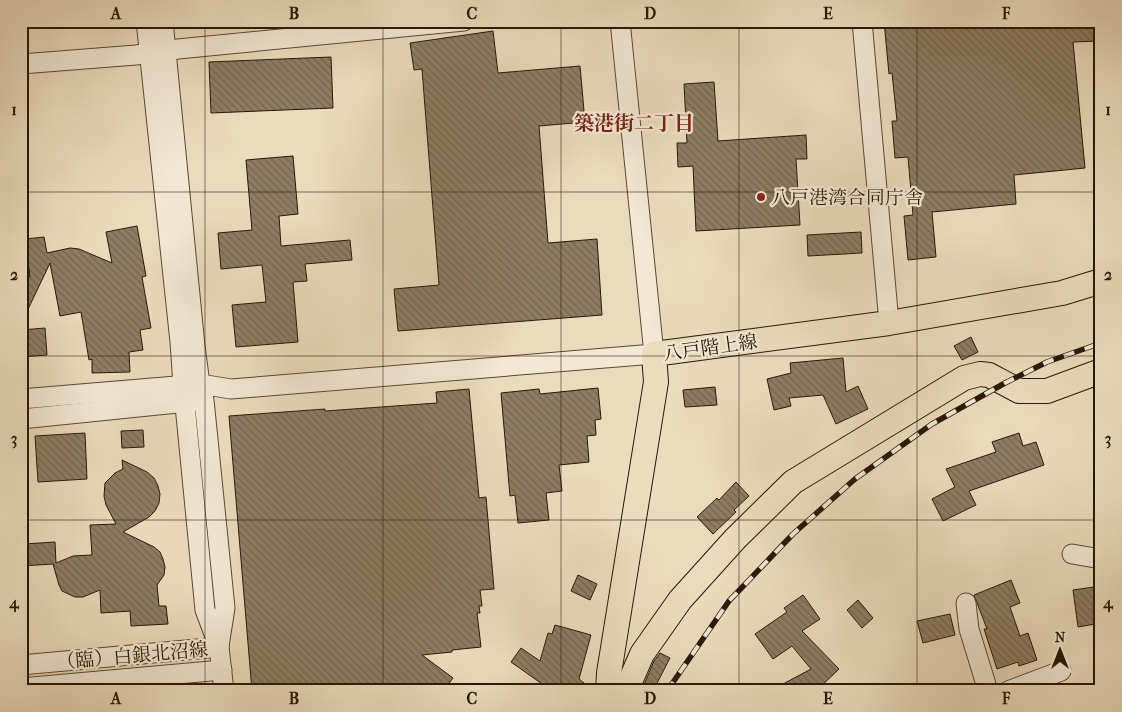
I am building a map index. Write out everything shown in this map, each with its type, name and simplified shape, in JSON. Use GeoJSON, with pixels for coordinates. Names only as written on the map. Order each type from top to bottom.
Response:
{"type":"FeatureCollection","features":[{"type":"Feature","properties":{"kind":"main road","name":"八戸階上線"},"geometry":{"type":"LineString","coordinates":[[608,691],[609,673],[656,382],[654,354],[889,323],[1062,293],[1101,281]]}},
{"type":"Feature","properties":{"kind":"main road"},"geometry":{"type":"LineString","coordinates":[[626,691],[642,654],[680,600],[735,538],[793,482],[964,378],[980,374],[989,375],[1019,391],[1047,391],[1101,371]]}},
{"type":"Feature","properties":{"kind":"street"},"geometry":{"type":"LineString","coordinates":[[146,21],[158,52]]}},
{"type":"Feature","properties":{"kind":"street"},"geometry":{"type":"LineString","coordinates":[[163,21],[158,52],[180,342],[193,393],[225,608],[219,647]]}},
{"type":"Feature","properties":{"kind":"street"},"geometry":{"type":"LineString","coordinates":[[21,64],[464,21]]}},
{"type":"Feature","properties":{"kind":"street"},"geometry":{"type":"LineString","coordinates":[[21,419],[231,389],[654,354],[620,21]]}},
{"type":"Feature","properties":{"kind":"street"},"geometry":{"type":"LineString","coordinates":[[862,21],[889,323]]}},
{"type":"Feature","properties":{"kind":"street"},"geometry":{"type":"LineString","coordinates":[[21,399],[193,393]]}},
{"type":"Feature","properties":{"kind":"street"},"geometry":{"type":"LineString","coordinates":[[1072,554],[1101,559]]}},
{"type":"Feature","properties":{"kind":"street"},"geometry":{"type":"LineString","coordinates":[[966,603],[969,629],[988,691]]}},
{"type":"Feature","properties":{"kind":"street","name":"（臨）白銀北沼線"},"geometry":{"type":"LineString","coordinates":[[21,666],[219,647],[224,691]]}},
{"type":"Feature","properties":{"kind":"street","name":"（臨）白銀北沼線"},"geometry":{"type":"LineString","coordinates":[[21,688],[222,670]]}},
{"type":"Feature","properties":{"kind":"street"},"geometry":{"type":"LineString","coordinates":[[1008,691],[1061,672]]}},
{"type":"Feature","properties":{"kind":"building"},"geometry":{"type":"Polygon","coordinates":[[[884,21],[1101,21],[1101,41],[1073,42],[1085,168],[1014,175],[1016,204],[932,212],[936,257],[908,260],[904,216],[913,215],[908,157],[895,158],[892,121],[897,121],[892,73],[889,74],[884,21]]]}},
{"type":"Feature","properties":{"kind":"building"},"geometry":{"type":"Polygon","coordinates":[[[493,31],[498,73],[580,66],[585,122],[539,126],[548,243],[597,239],[602,315],[398,331],[394,289],[439,285],[422,69],[414,70],[410,43],[493,31]]]}},
{"type":"Feature","properties":{"kind":"building"},"geometry":{"type":"Polygon","coordinates":[[[331,57],[333,108],[211,113],[209,62],[331,57]]]}},
{"type":"Feature","properties":{"kind":"building"},"geometry":{"type":"Polygon","coordinates":[[[714,82],[718,141],[806,135],[807,159],[796,159],[800,225],[696,231],[693,166],[678,167],[677,143],[687,143],[684,84],[714,82]]]}},
{"type":"Feature","properties":{"kind":"building"},"geometry":{"type":"Polygon","coordinates":[[[293,156],[298,214],[279,216],[281,246],[350,240],[352,260],[305,264],[307,281],[293,282],[298,342],[236,347],[232,305],[266,302],[262,265],[221,269],[218,233],[252,230],[246,160],[293,156]]]}},
{"type":"Feature","properties":{"kind":"building"},"geometry":{"type":"Polygon","coordinates":[[[137,226],[146,276],[142,277],[151,328],[140,330],[143,350],[129,352],[130,372],[92,373],[92,359],[89,360],[81,312],[60,316],[50,263],[21,324],[21,269],[30,277],[25,239],[44,237],[47,253],[70,248],[79,249],[112,263],[106,232],[137,226]]]}},
{"type":"Feature","properties":{"kind":"building"},"geometry":{"type":"Polygon","coordinates":[[[861,232],[862,253],[808,256],[807,235],[861,232]]]}},
{"type":"Feature","properties":{"kind":"building"},"geometry":{"type":"Polygon","coordinates":[[[45,328],[47,355],[21,357],[21,330],[45,328]]]}},
{"type":"Feature","properties":{"kind":"building"},"geometry":{"type":"Polygon","coordinates":[[[971,337],[978,352],[962,360],[954,346],[971,337]]]}},
{"type":"Feature","properties":{"kind":"building"},"geometry":{"type":"Polygon","coordinates":[[[843,358],[846,392],[858,386],[868,409],[836,424],[823,395],[789,398],[791,406],[774,410],[767,379],[791,373],[790,363],[843,358]]]}},
{"type":"Feature","properties":{"kind":"building"},"geometry":{"type":"Polygon","coordinates":[[[715,387],[717,405],[685,407],[683,390],[715,387]]]}},
{"type":"Feature","properties":{"kind":"building"},"geometry":{"type":"Polygon","coordinates":[[[598,388],[601,419],[595,420],[596,435],[587,436],[589,462],[559,465],[562,491],[546,493],[549,520],[518,523],[515,495],[510,496],[501,393],[539,389],[540,394],[598,388]]]}},
{"type":"Feature","properties":{"kind":"building"},"geometry":{"type":"Polygon","coordinates":[[[469,389],[479,498],[486,497],[494,589],[480,590],[482,606],[479,606],[480,613],[477,613],[481,647],[422,655],[453,678],[443,691],[252,691],[229,416],[437,403],[436,392],[469,389]]]}},
{"type":"Feature","properties":{"kind":"building"},"geometry":{"type":"Polygon","coordinates":[[[143,430],[144,447],[122,448],[121,431],[143,430]]]}},
{"type":"Feature","properties":{"kind":"building"},"geometry":{"type":"Polygon","coordinates":[[[85,433],[87,479],[38,482],[35,436],[85,433]]]}},
{"type":"Feature","properties":{"kind":"building"},"geometry":{"type":"Polygon","coordinates":[[[1019,433],[1023,446],[1036,442],[1044,465],[969,491],[976,505],[943,521],[932,499],[955,487],[946,469],[996,452],[992,442],[1019,433]]]}},
{"type":"Feature","properties":{"kind":"building"},"geometry":{"type":"Polygon","coordinates":[[[122,460],[147,472],[154,478],[158,486],[160,494],[159,503],[155,511],[149,517],[123,532],[154,547],[160,552],[165,567],[164,575],[157,585],[159,606],[166,606],[168,624],[131,626],[130,611],[101,613],[100,590],[83,597],[75,597],[62,591],[53,564],[21,566],[21,545],[24,544],[55,542],[56,563],[73,556],[92,555],[90,525],[116,524],[106,505],[104,496],[105,483],[115,473],[123,469],[122,460]]]}},
{"type":"Feature","properties":{"kind":"building"},"geometry":{"type":"Polygon","coordinates":[[[736,482],[749,496],[734,510],[736,512],[713,534],[697,517],[717,498],[719,500],[736,482]]]}},
{"type":"Feature","properties":{"kind":"building"},"geometry":{"type":"Polygon","coordinates":[[[578,575],[597,584],[590,600],[571,591],[578,575]]]}},
{"type":"Feature","properties":{"kind":"building"},"geometry":{"type":"Polygon","coordinates":[[[1011,580],[1020,603],[1010,607],[1020,636],[1028,633],[1037,660],[1019,666],[1018,662],[997,669],[984,629],[987,629],[974,595],[1011,580]]]}},
{"type":"Feature","properties":{"kind":"building"},"geometry":{"type":"Polygon","coordinates":[[[1101,586],[1101,623],[1078,627],[1073,590],[1101,586]]]}},
{"type":"Feature","properties":{"kind":"building"},"geometry":{"type":"Polygon","coordinates":[[[803,595],[820,619],[802,631],[839,669],[816,691],[770,691],[811,669],[792,646],[773,659],[755,634],[787,612],[784,608],[803,595]]]}},
{"type":"Feature","properties":{"kind":"building"},"geometry":{"type":"Polygon","coordinates":[[[858,600],[873,618],[862,628],[847,610],[858,600]]]}},
{"type":"Feature","properties":{"kind":"building"},"geometry":{"type":"Polygon","coordinates":[[[950,614],[955,635],[923,643],[917,621],[950,614]]]}},
{"type":"Feature","properties":{"kind":"building"},"geometry":{"type":"Polygon","coordinates":[[[555,625],[591,635],[579,679],[594,691],[552,691],[511,662],[521,648],[540,661],[548,633],[552,634],[555,625]]]}},
{"type":"Feature","properties":{"kind":"building"},"geometry":{"type":"Polygon","coordinates":[[[660,653],[670,658],[653,691],[650,691],[643,687],[654,661],[660,653]]]}},
{"type":"Feature","properties":{"kind":"railway"},"geometry":{"type":"LineString","coordinates":[[667,691],[729,601],[793,534],[855,479],[932,424],[1005,383],[1047,362],[1101,343]]}},
{"type":"Feature","properties":{"kind":"place","name":"八戸港湾合同庁舎"},"geometry":{"type":"Point","coordinates":[761,197]}},
{"type":"Feature","properties":{"kind":"district","name":"築港街二丁目"},"geometry":{"type":"Point","coordinates":[634,123]}}]}
